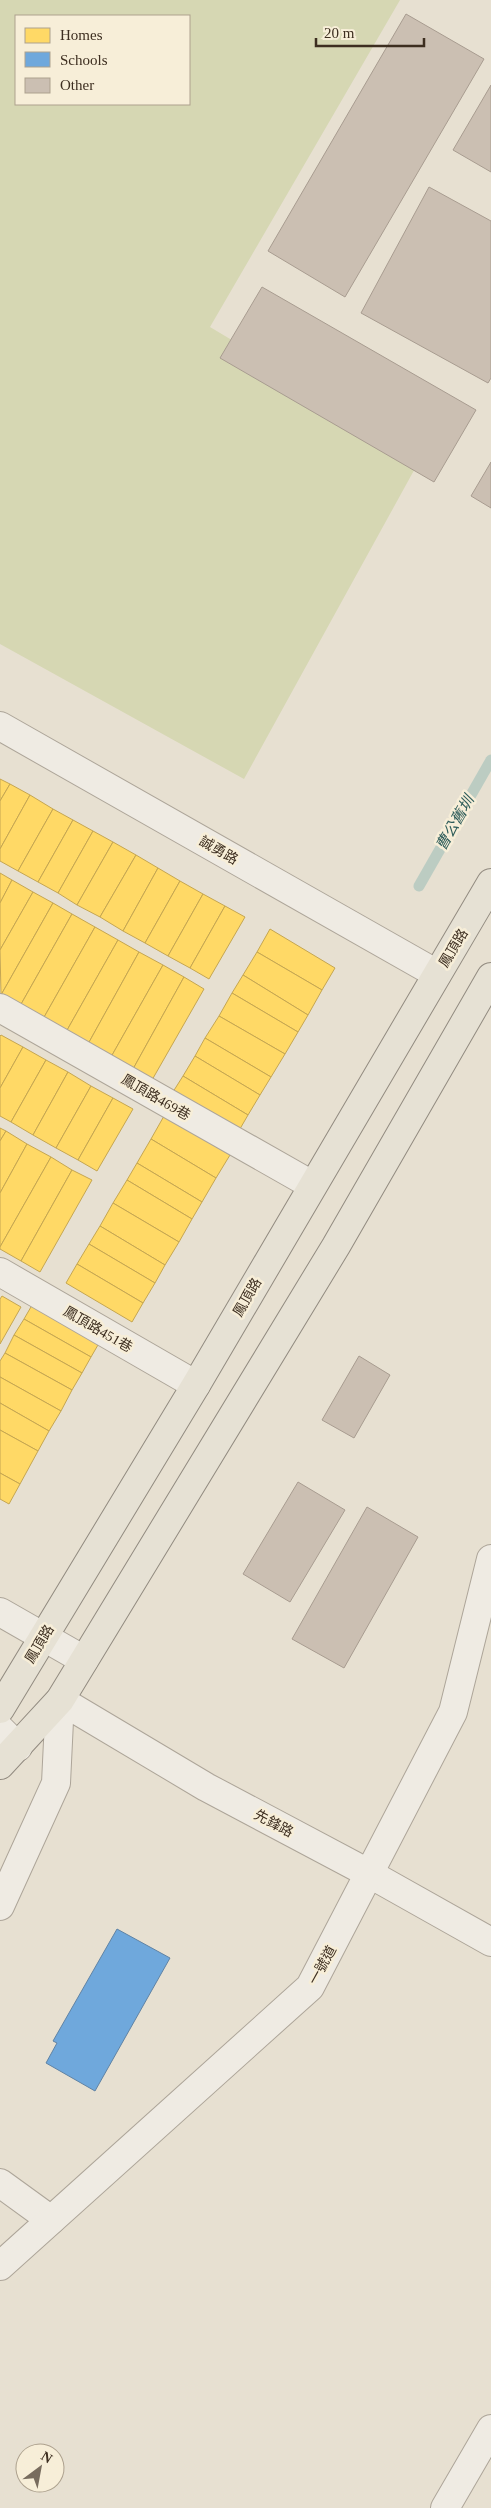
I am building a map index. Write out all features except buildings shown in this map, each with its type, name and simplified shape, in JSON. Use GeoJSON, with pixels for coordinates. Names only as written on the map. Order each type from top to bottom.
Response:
{"type":"FeatureCollection","features":[{"type":"Feature","properties":{"kind":"main road","name":"鳳頂路"},"geometry":{"type":"LineString","coordinates":[[0,1709],[196,1385],[491,883]]}},
{"type":"Feature","properties":{"kind":"main road"},"geometry":{"type":"LineString","coordinates":[[6,1747],[60,1700],[336,1246],[491,977]]}},
{"type":"Feature","properties":{"kind":"street","name":"誠勇路"},"geometry":{"type":"LineString","coordinates":[[0,726],[437,974]]}},
{"type":"Feature","properties":{"kind":"street","name":"鳳頂路469巷"},"geometry":{"type":"LineString","coordinates":[[0,1008],[312,1185]]}},
{"type":"Feature","properties":{"kind":"street","name":"鳳頂路451巷"},"geometry":{"type":"LineString","coordinates":[[0,1272],[196,1385]]}},
{"type":"Feature","properties":{"kind":"street","name":"一號道"},"geometry":{"type":"LineString","coordinates":[[0,2266],[310,1987],[453,1712],[491,1559]]}},
{"type":"Feature","properties":{"kind":"street"},"geometry":{"type":"LineString","coordinates":[[0,1612],[84,1660]]}},
{"type":"Feature","properties":{"kind":"street"},"geometry":{"type":"LineString","coordinates":[[0,1906],[56,1783],[60,1700]]}},
{"type":"Feature","properties":{"kind":"street","name":"先鋒路"},"geometry":{"type":"LineString","coordinates":[[60,1700],[206,1786],[370,1874],[491,1942]]}},
{"type":"Feature","properties":{"kind":"street"},"geometry":{"type":"LineString","coordinates":[[0,2183],[51,2220]]}},
{"type":"Feature","properties":{"kind":"street"},"geometry":{"type":"LineString","coordinates":[[445,2508],[491,2429]]}},
{"type":"Feature","properties":{"kind":"green space"},"geometry":{"type":"Polygon","coordinates":[[[0,0],[400,0],[210,327],[423,454],[244,779],[0,644],[0,0]]]}},
{"type":"Feature","properties":{"kind":"waterway","name":"曹公舊圳"},"geometry":{"type":"LineString","coordinates":[[419,886],[491,760]]}}]}
